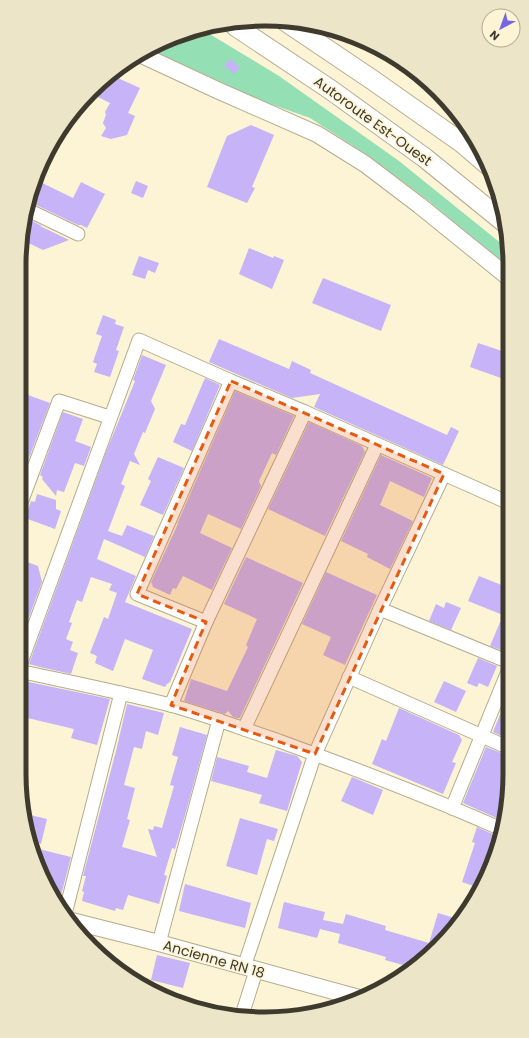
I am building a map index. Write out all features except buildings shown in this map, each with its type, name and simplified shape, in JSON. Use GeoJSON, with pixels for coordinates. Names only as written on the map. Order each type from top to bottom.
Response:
{"type":"FeatureCollection","features":[{"type":"Feature","properties":{"kind":"highway","name":"Autoroute Est-Ouest"},"geometry":{"type":"LineString","coordinates":[[238,28],[331,90],[425,158],[498,217]]}},
{"type":"Feature","properties":{"kind":"highway"},"geometry":{"type":"LineString","coordinates":[[295,28],[456,138],[476,155]]}},
{"type":"Feature","properties":{"kind":"main road"},"geometry":{"type":"LineString","coordinates":[[147,57],[323,138],[365,164],[419,205],[503,273]]}},
{"type":"Feature","properties":{"kind":"main road","name":"Ancienne RN 18"},"geometry":{"type":"LineString","coordinates":[[78,923],[159,943],[351,996]]}},
{"type":"Feature","properties":{"kind":"street"},"geometry":{"type":"LineString","coordinates":[[32,212],[78,234]]}},
{"type":"Feature","properties":{"kind":"street"},"geometry":{"type":"LineString","coordinates":[[26,650],[139,340],[503,500]]}},
{"type":"Feature","properties":{"kind":"street"},"geometry":{"type":"LineString","coordinates":[[206,622],[136,594],[231,381]]}},
{"type":"Feature","properties":{"kind":"street"},"geometry":{"type":"LineString","coordinates":[[26,489],[59,401],[110,417]]}},
{"type":"Feature","properties":{"kind":"street"},"geometry":{"type":"LineString","coordinates":[[171,705],[206,622],[305,412]]}},
{"type":"Feature","properties":{"kind":"street"},"geometry":{"type":"LineString","coordinates":[[244,729],[377,445]]}},
{"type":"Feature","properties":{"kind":"street"},"geometry":{"type":"LineString","coordinates":[[243,1011],[250,969],[314,754],[444,474]]}},
{"type":"Feature","properties":{"kind":"street"},"geometry":{"type":"LineString","coordinates":[[380,609],[503,660]]}},
{"type":"Feature","properties":{"kind":"street"},"geometry":{"type":"LineString","coordinates":[[26,671],[121,692],[171,705],[219,720],[314,754],[497,827]]}},
{"type":"Feature","properties":{"kind":"street"},"geometry":{"type":"LineString","coordinates":[[349,677],[503,745]]}},
{"type":"Feature","properties":{"kind":"street"},"geometry":{"type":"LineString","coordinates":[[452,808],[503,684]]}},
{"type":"Feature","properties":{"kind":"street"},"geometry":{"type":"LineString","coordinates":[[67,907],[121,692]]}},
{"type":"Feature","properties":{"kind":"street"},"geometry":{"type":"LineString","coordinates":[[159,943],[219,720]]}},
{"type":"Feature","properties":{"kind":"highlighted area"},"geometry":{"type":"Polygon","coordinates":[[[231,381],[444,474],[315,754],[171,705],[206,622],[137,594],[231,381]]]}},
{"type":"Feature","properties":{"kind":"green space"},"geometry":{"type":"Polygon","coordinates":[[[208,33],[279,76],[399,161],[502,244],[503,263],[425,198],[369,156],[310,118],[265,102],[156,52],[173,44],[208,33]]]}}]}
